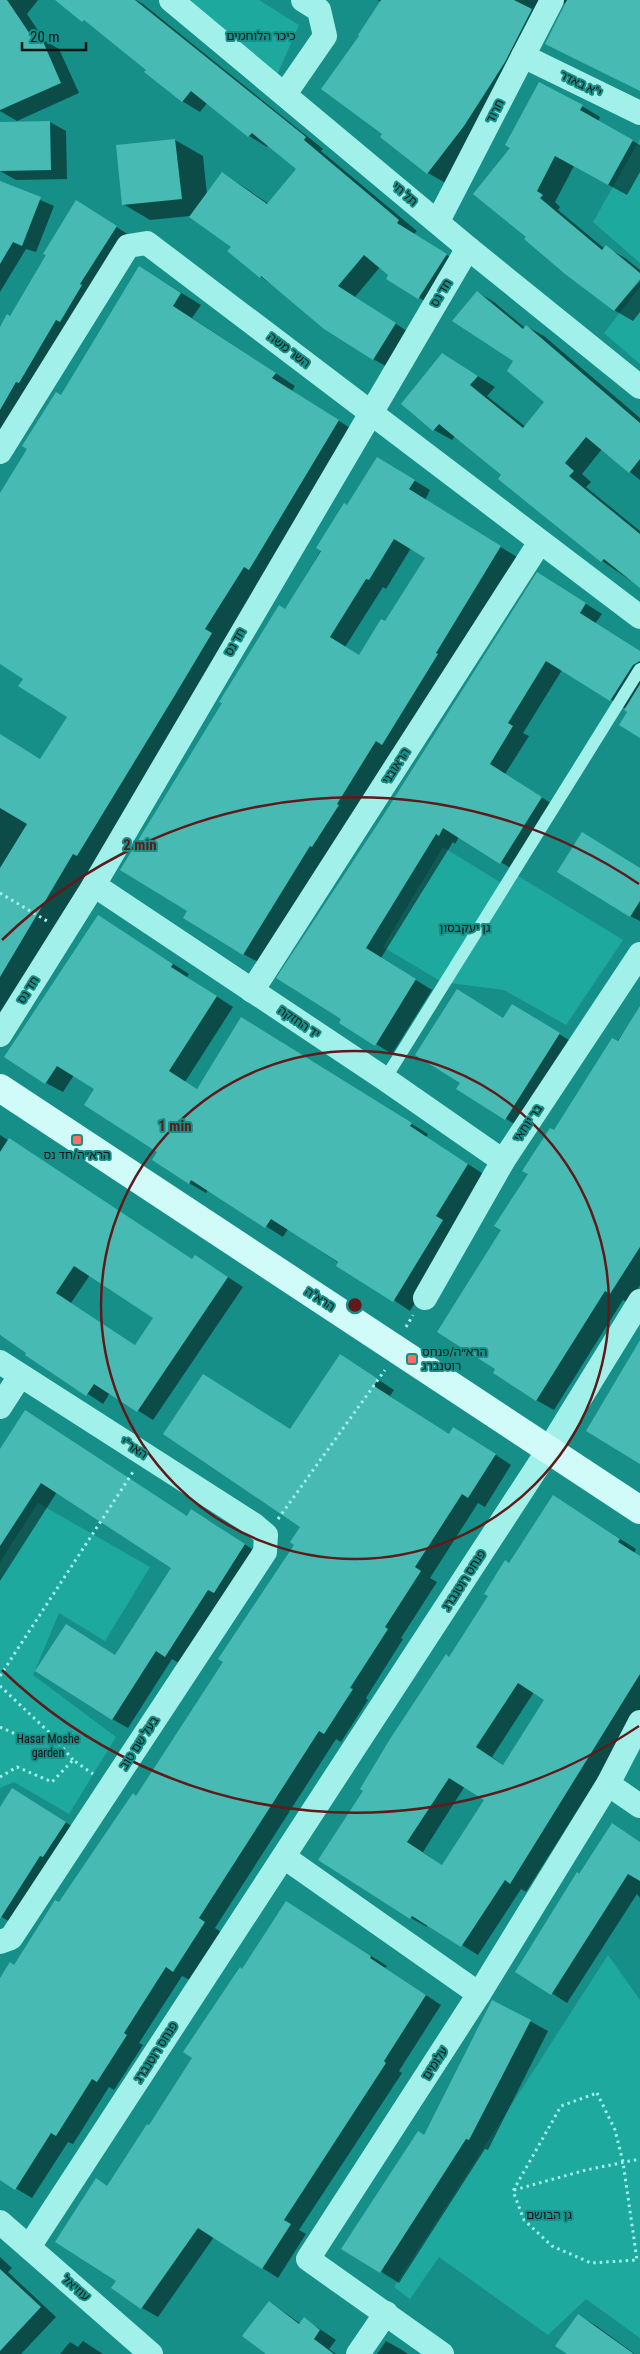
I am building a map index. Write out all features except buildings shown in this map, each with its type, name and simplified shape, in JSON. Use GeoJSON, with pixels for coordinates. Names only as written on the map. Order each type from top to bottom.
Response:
{"type":"FeatureCollection","features":[{"type":"Feature","properties":{"kind":"street","name":"תל חי"},"geometry":{"type":"LineString","coordinates":[[171,0],[468,248],[640,387]]}},
{"type":"Feature","properties":{"kind":"street"},"geometry":{"type":"LineString","coordinates":[[285,94],[325,36],[319,10],[303,0]]}},
{"type":"Feature","properties":{"kind":"street","name":"חרוד"},"geometry":{"type":"LineString","coordinates":[[438,221],[552,0]]}},
{"type":"Feature","properties":{"kind":"street","name":"י\"א באדר"},"geometry":{"type":"LineString","coordinates":[[523,56],[640,113]]}},
{"type":"Feature","properties":{"kind":"street","name":"השר משה"},"geometry":{"type":"LineString","coordinates":[[0,452],[128,246],[147,242],[640,617]]}},
{"type":"Feature","properties":{"kind":"street","name":"חד נס"},"geometry":{"type":"LineString","coordinates":[[0,1035],[94,885],[468,248]]}},
{"type":"Feature","properties":{"kind":"street","name":"הראובני"},"geometry":{"type":"LineString","coordinates":[[252,990],[540,542]]}},
{"type":"Feature","properties":{"kind":"street","name":"יד החזקה"},"geometry":{"type":"LineString","coordinates":[[94,885],[385,1079],[503,1161]]}},
{"type":"Feature","properties":{"kind":"street","name":"בר יוחאי"},"geometry":{"type":"LineString","coordinates":[[425,1298],[503,1161],[640,954]]}},
{"type":"Feature","properties":{"kind":"street","name":"הרא\"ה"},"geometry":{"type":"LineString","coordinates":[[0,1088],[640,1510]]}},
{"type":"Feature","properties":{"kind":"street","name":"פנחס רוטנברג"},"geometry":{"type":"LineString","coordinates":[[29,2247],[549,1449],[640,1301]]}},
{"type":"Feature","properties":{"kind":"street","name":"האר\"י"},"geometry":{"type":"LineString","coordinates":[[0,1362],[253,1524],[266,1535]]}},
{"type":"Feature","properties":{"kind":"street"},"geometry":{"type":"LineString","coordinates":[[0,1407],[20,1376]]}},
{"type":"Feature","properties":{"kind":"street","name":"בעל שם טוב"},"geometry":{"type":"LineString","coordinates":[[0,1942],[11,1938],[265,1552],[266,1535]]}},
{"type":"Feature","properties":{"kind":"street","name":"עלומים"},"geometry":{"type":"LineString","coordinates":[[442,2354],[308,2259],[479,1994],[608,1784],[640,1722]]}},
{"type":"Feature","properties":{"kind":"street"},"geometry":{"type":"LineString","coordinates":[[608,1784],[640,1806]]}},
{"type":"Feature","properties":{"kind":"street"},"geometry":{"type":"LineString","coordinates":[[284,1857],[479,1994]]}},
{"type":"Feature","properties":{"kind":"street","name":"עוזיאל"},"geometry":{"type":"LineString","coordinates":[[0,2222],[151,2354]]}},
{"type":"Feature","properties":{"kind":"street"},"geometry":{"type":"LineString","coordinates":[[358,2354],[386,2313]]}},
{"type":"Feature","properties":{"kind":"lane"},"geometry":{"type":"LineString","coordinates":[[385,1079],[640,669]]}},
{"type":"Feature","properties":{"kind":"path"},"geometry":{"type":"LineString","coordinates":[[0,892],[65,932]]}},
{"type":"Feature","properties":{"kind":"path"},"geometry":{"type":"LineString","coordinates":[[266,1535],[396,1348],[425,1298]]}},
{"type":"Feature","properties":{"kind":"path"},"geometry":{"type":"LineString","coordinates":[[0,1676],[144,1455]]}},
{"type":"Feature","properties":{"kind":"path"},"geometry":{"type":"LineString","coordinates":[[0,1686],[52,1735],[73,1760],[111,1785]]}},
{"type":"Feature","properties":{"kind":"path"},"geometry":{"type":"LineString","coordinates":[[0,1727],[24,1738],[52,1735]]}},
{"type":"Feature","properties":{"kind":"path"},"geometry":{"type":"LineString","coordinates":[[0,1777],[17,1767],[52,1782],[73,1760]]}},
{"type":"Feature","properties":{"kind":"path"},"geometry":{"type":"LineString","coordinates":[[597,2093],[615,2130],[623,2162],[637,2260],[591,2263],[552,2246],[524,2220],[513,2191],[561,2106],[597,2093]]}},
{"type":"Feature","properties":{"kind":"path"},"geometry":{"type":"LineString","coordinates":[[513,2191],[586,2170],[640,2159]]}},
{"type":"Feature","properties":{"kind":"green space","name":"כיכר הלוחמים"},"geometry":{"type":"Polygon","coordinates":[[[171,0],[259,0],[299,25],[273,84],[171,0]]]}},
{"type":"Feature","properties":{"kind":"green space"},"geometry":{"type":"Polygon","coordinates":[[[640,139],[640,263],[593,222],[640,139]]]}},
{"type":"Feature","properties":{"kind":"green space"},"geometry":{"type":"Polygon","coordinates":[[[640,287],[640,364],[604,333],[640,287]]]}},
{"type":"Feature","properties":{"kind":"green space","name":"גן יעקבסון"},"geometry":{"type":"Polygon","coordinates":[[[443,847],[506,886],[515,874],[623,940],[566,1025],[504,990],[442,982],[383,947],[443,847]]]}},
{"type":"Feature","properties":{"kind":"green space","name":"Hasar Moshe garden"},"geometry":{"type":"Polygon","coordinates":[[[38,1503],[150,1567],[105,1641],[59,1613],[33,1675],[116,1737],[69,1814],[14,1782],[0,1788],[0,1562],[38,1503]]]}},
{"type":"Feature","properties":{"kind":"green space","name":"גן הבושם"},"geometry":{"type":"Polygon","coordinates":[[[608,1955],[640,2000],[640,2338],[586,2299],[548,2335],[439,2257],[410,2299],[394,2287],[608,1955]]]}},
{"type":"Feature","properties":{"kind":"place","name":"הרא״ה/חד נס"},"geometry":{"type":"Point","coordinates":[77,1140]}},
{"type":"Feature","properties":{"kind":"place","name":"הרא״ה/פנחס רוטנברג"},"geometry":{"type":"Point","coordinates":[412,1359]}}]}
